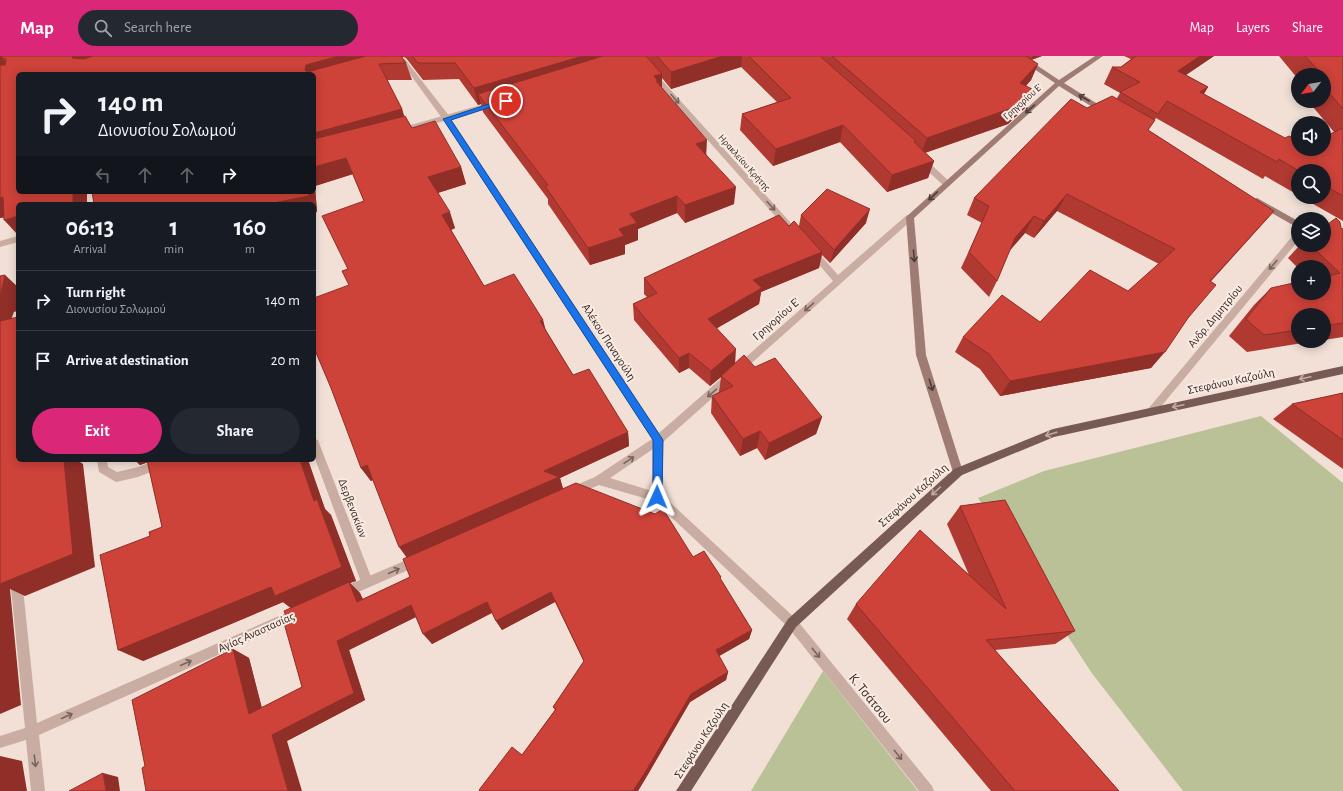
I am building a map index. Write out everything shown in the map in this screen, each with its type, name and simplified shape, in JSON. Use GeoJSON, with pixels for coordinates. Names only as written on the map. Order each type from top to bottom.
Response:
{"type":"FeatureCollection","features":[{"type":"Feature","properties":{"kind":"main road"},"geometry":{"type":"LineString","coordinates":[[1018,56],[1110,114]]}},
{"type":"Feature","properties":{"kind":"main road","name":"Γρηγορίου Ε'"},"geometry":{"type":"LineString","coordinates":[[910,217],[1059,83],[1100,56]]}},
{"type":"Feature","properties":{"kind":"main road"},"geometry":{"type":"LineString","coordinates":[[1251,197],[1291,221]]}},
{"type":"Feature","properties":{"kind":"main road"},"geometry":{"type":"LineString","coordinates":[[910,217],[922,355],[958,472]]}},
{"type":"Feature","properties":{"kind":"main road","name":"Στεφάνου Καζούλη"},"geometry":{"type":"LineString","coordinates":[[683,791],[792,623],[958,472],[1052,433],[1343,370]]}},
{"type":"Feature","properties":{"kind":"street","name":"Ηρακλείου Κρήτης"},"geometry":{"type":"LineString","coordinates":[[636,59],[791,228]]}},
{"type":"Feature","properties":{"kind":"street","name":"Αλέκου Παναγούλη"},"geometry":{"type":"LineString","coordinates":[[388,64],[403,60],[447,119],[658,440]]}},
{"type":"Feature","properties":{"kind":"street"},"geometry":{"type":"LineString","coordinates":[[395,133],[499,103]]}},
{"type":"Feature","properties":{"kind":"street"},"geometry":{"type":"LineString","coordinates":[[917,157],[947,184]]}},
{"type":"Feature","properties":{"kind":"street","name":"Γρηγορίου Ε'"},"geometry":{"type":"LineString","coordinates":[[658,440],[910,217]]}},
{"type":"Feature","properties":{"kind":"street"},"geometry":{"type":"LineString","coordinates":[[0,244],[16,240]]}},
{"type":"Feature","properties":{"kind":"street","name":"Ανδρ. Δημητρίου"},"geometry":{"type":"LineString","coordinates":[[1152,412],[1291,243]]}},
{"type":"Feature","properties":{"kind":"street"},"geometry":{"type":"LineString","coordinates":[[807,246],[838,281]]}},
{"type":"Feature","properties":{"kind":"street"},"geometry":{"type":"LineString","coordinates":[[563,496],[599,480],[658,440]]}},
{"type":"Feature","properties":{"kind":"street"},"geometry":{"type":"LineString","coordinates":[[657,497],[658,440]]}},
{"type":"Feature","properties":{"kind":"street","name":"Δερβενακίων"},"geometry":{"type":"LineString","coordinates":[[316,448],[367,582]]}},
{"type":"Feature","properties":{"kind":"street"},"geometry":{"type":"LineString","coordinates":[[102,462],[103,469],[116,477],[138,472],[165,462]]}},
{"type":"Feature","properties":{"kind":"street"},"geometry":{"type":"LineString","coordinates":[[599,480],[657,497],[792,623]]}},
{"type":"Feature","properties":{"kind":"street"},"geometry":{"type":"LineString","coordinates":[[331,599],[425,557]]}},
{"type":"Feature","properties":{"kind":"street"},"geometry":{"type":"LineString","coordinates":[[15,569],[38,791]]}},
{"type":"Feature","properties":{"kind":"street","name":"Αγίας Αναστασίας"},"geometry":{"type":"LineString","coordinates":[[0,742],[31,732],[309,608]]}},
{"type":"Feature","properties":{"kind":"street","name":"Κ. Τσάτσου"},"geometry":{"type":"LineString","coordinates":[[792,623],[927,791]]}},
{"type":"Feature","properties":{"kind":"green space"},"geometry":{"type":"Polygon","coordinates":[[[1261,416],[1343,483],[1343,791],[1183,791],[1091,672],[978,498],[1044,471],[1261,416]]]}},
{"type":"Feature","properties":{"kind":"green space"},"geometry":{"type":"Polygon","coordinates":[[[823,671],[918,791],[751,791],[823,671]]]}},
{"type":"Feature","properties":{"kind":"building"},"geometry":{"type":"Polygon","coordinates":[[[2,56],[73,56],[72,58],[84,59],[93,56],[339,56],[306,65],[305,70],[307,72],[16,72],[16,194],[73,194],[73,202],[16,202],[16,217],[4,220],[3,197],[0,198],[0,65],[5,65],[6,59],[2,58],[2,56]]]}},
{"type":"Feature","properties":{"kind":"building"},"geometry":{"type":"Polygon","coordinates":[[[366,56],[401,56],[406,63],[379,64],[402,109],[316,132],[316,72],[307,72],[366,56]]]}},
{"type":"Feature","properties":{"kind":"building"},"geometry":{"type":"Polygon","coordinates":[[[412,56],[583,56],[474,88],[455,63],[418,63],[412,56]]]}},
{"type":"Feature","properties":{"kind":"building"},"geometry":{"type":"Polygon","coordinates":[[[603,56],[646,56],[662,74],[654,76],[658,81],[656,81],[707,140],[696,144],[736,187],[685,205],[677,196],[630,214],[637,223],[619,229],[624,236],[588,248],[545,186],[548,185],[478,94],[603,56]]]}},
{"type":"Feature","properties":{"kind":"building"},"geometry":{"type":"Polygon","coordinates":[[[657,56],[723,56],[671,72],[657,56]]]}},
{"type":"Feature","properties":{"kind":"building"},"geometry":{"type":"Polygon","coordinates":[[[749,56],[820,56],[916,141],[914,142],[934,161],[892,175],[843,125],[776,149],[742,114],[791,98],[749,56]]]}},
{"type":"Feature","properties":{"kind":"building"},"geometry":{"type":"Polygon","coordinates":[[[832,56],[1026,56],[1038,64],[1020,83],[1034,90],[1015,107],[927,138],[832,56]]]}},
{"type":"Feature","properties":{"kind":"building"},"geometry":{"type":"Polygon","coordinates":[[[1136,56],[1200,56],[1178,71],[1208,87],[1200,92],[1285,138],[1289,136],[1291,137],[1291,156],[1331,156],[1331,134],[1343,128],[1343,196],[1331,189],[1331,164],[1291,164],[1291,166],[1279,159],[1277,162],[1167,101],[1158,114],[1120,92],[1140,82],[1112,67],[1121,67],[1136,56]]]}},
{"type":"Feature","properties":{"kind":"building"},"geometry":{"type":"Polygon","coordinates":[[[1305,56],[1343,56],[1343,109],[1331,95],[1331,68],[1316,68],[1305,56]]]}},
{"type":"Feature","properties":{"kind":"building"},"geometry":{"type":"Polygon","coordinates":[[[1112,96],[1155,120],[1148,130],[1274,211],[1210,281],[1216,285],[1188,318],[1165,352],[1010,381],[989,354],[963,337],[1002,295],[1040,322],[1090,270],[1128,291],[1175,249],[1067,194],[1044,221],[1034,216],[1015,238],[997,281],[969,252],[989,206],[974,198],[1071,99],[1087,108],[1112,96]]]}},
{"type":"Feature","properties":{"kind":"building"},"geometry":{"type":"Polygon","coordinates":[[[405,116],[412,128],[435,121],[461,167],[428,177],[450,212],[442,215],[484,286],[514,274],[543,320],[540,321],[573,375],[589,369],[628,432],[544,471],[559,477],[399,547],[367,465],[361,468],[316,353],[316,297],[349,285],[342,271],[348,269],[322,216],[364,201],[346,158],[316,166],[316,138],[405,116]]]}},
{"type":"Feature","properties":{"kind":"building"},"geometry":{"type":"Polygon","coordinates":[[[827,189],[870,209],[834,250],[801,215],[827,189]]]}},
{"type":"Feature","properties":{"kind":"building"},"geometry":{"type":"Polygon","coordinates":[[[92,194],[309,194],[309,196],[278,202],[94,202],[92,194]]]}},
{"type":"Feature","properties":{"kind":"building"},"geometry":{"type":"Polygon","coordinates":[[[779,215],[789,226],[794,221],[822,252],[753,280],[762,288],[708,319],[736,349],[711,371],[689,353],[679,358],[633,304],[657,293],[644,278],[779,215]]]}},
{"type":"Feature","properties":{"kind":"building"},"geometry":{"type":"Polygon","coordinates":[[[1336,218],[1340,222],[1341,228],[1343,229],[1343,323],[1331,325],[1331,308],[1291,308],[1291,331],[1264,335],[1246,319],[1271,288],[1291,284],[1291,300],[1331,300],[1331,275],[1340,273],[1331,265],[1331,260],[1326,260],[1318,252],[1331,252],[1331,222],[1336,218]]]}},
{"type":"Feature","properties":{"kind":"building"},"geometry":{"type":"Polygon","coordinates":[[[5,275],[0,296],[0,276],[5,275]]]}},
{"type":"Feature","properties":{"kind":"building"},"geometry":{"type":"Polygon","coordinates":[[[16,317],[16,462],[64,462],[73,554],[0,584],[0,321],[16,317]]]}},
{"type":"Feature","properties":{"kind":"building"},"geometry":{"type":"Polygon","coordinates":[[[744,355],[755,367],[775,358],[822,417],[769,443],[760,431],[743,439],[712,396],[733,386],[721,376],[744,355]]]}},
{"type":"Feature","properties":{"kind":"building"},"geometry":{"type":"Polygon","coordinates":[[[1343,393],[1343,440],[1292,404],[1343,393]]]}},
{"type":"Feature","properties":{"kind":"building"},"geometry":{"type":"Polygon","coordinates":[[[147,462],[301,462],[314,501],[317,499],[342,567],[275,596],[271,587],[118,650],[100,555],[150,536],[149,532],[162,527],[147,462]]]}},
{"type":"Feature","properties":{"kind":"building"},"geometry":{"type":"Polygon","coordinates":[[[576,483],[655,514],[663,509],[693,557],[704,551],[752,630],[716,650],[728,672],[691,694],[633,791],[479,790],[512,747],[522,755],[556,709],[553,707],[584,661],[551,592],[496,621],[487,602],[423,634],[411,605],[337,641],[354,693],[272,735],[288,791],[146,791],[142,768],[145,766],[132,700],[233,649],[249,714],[302,687],[284,623],[288,621],[284,611],[349,582],[357,602],[410,577],[403,559],[576,483]]]}},
{"type":"Feature","properties":{"kind":"building"},"geometry":{"type":"Polygon","coordinates":[[[1005,500],[1075,631],[986,640],[1119,791],[1015,791],[856,604],[920,530],[1006,609],[960,506],[1005,500]]]}},
{"type":"Feature","properties":{"kind":"building"},"geometry":{"type":"Polygon","coordinates":[[[103,773],[106,791],[69,791],[103,773]]]}},
{"type":"Feature","properties":{"kind":"route"},"geometry":{"type":"LineString","coordinates":[[506,101],[447,119],[658,440],[657,497]]}}]}
